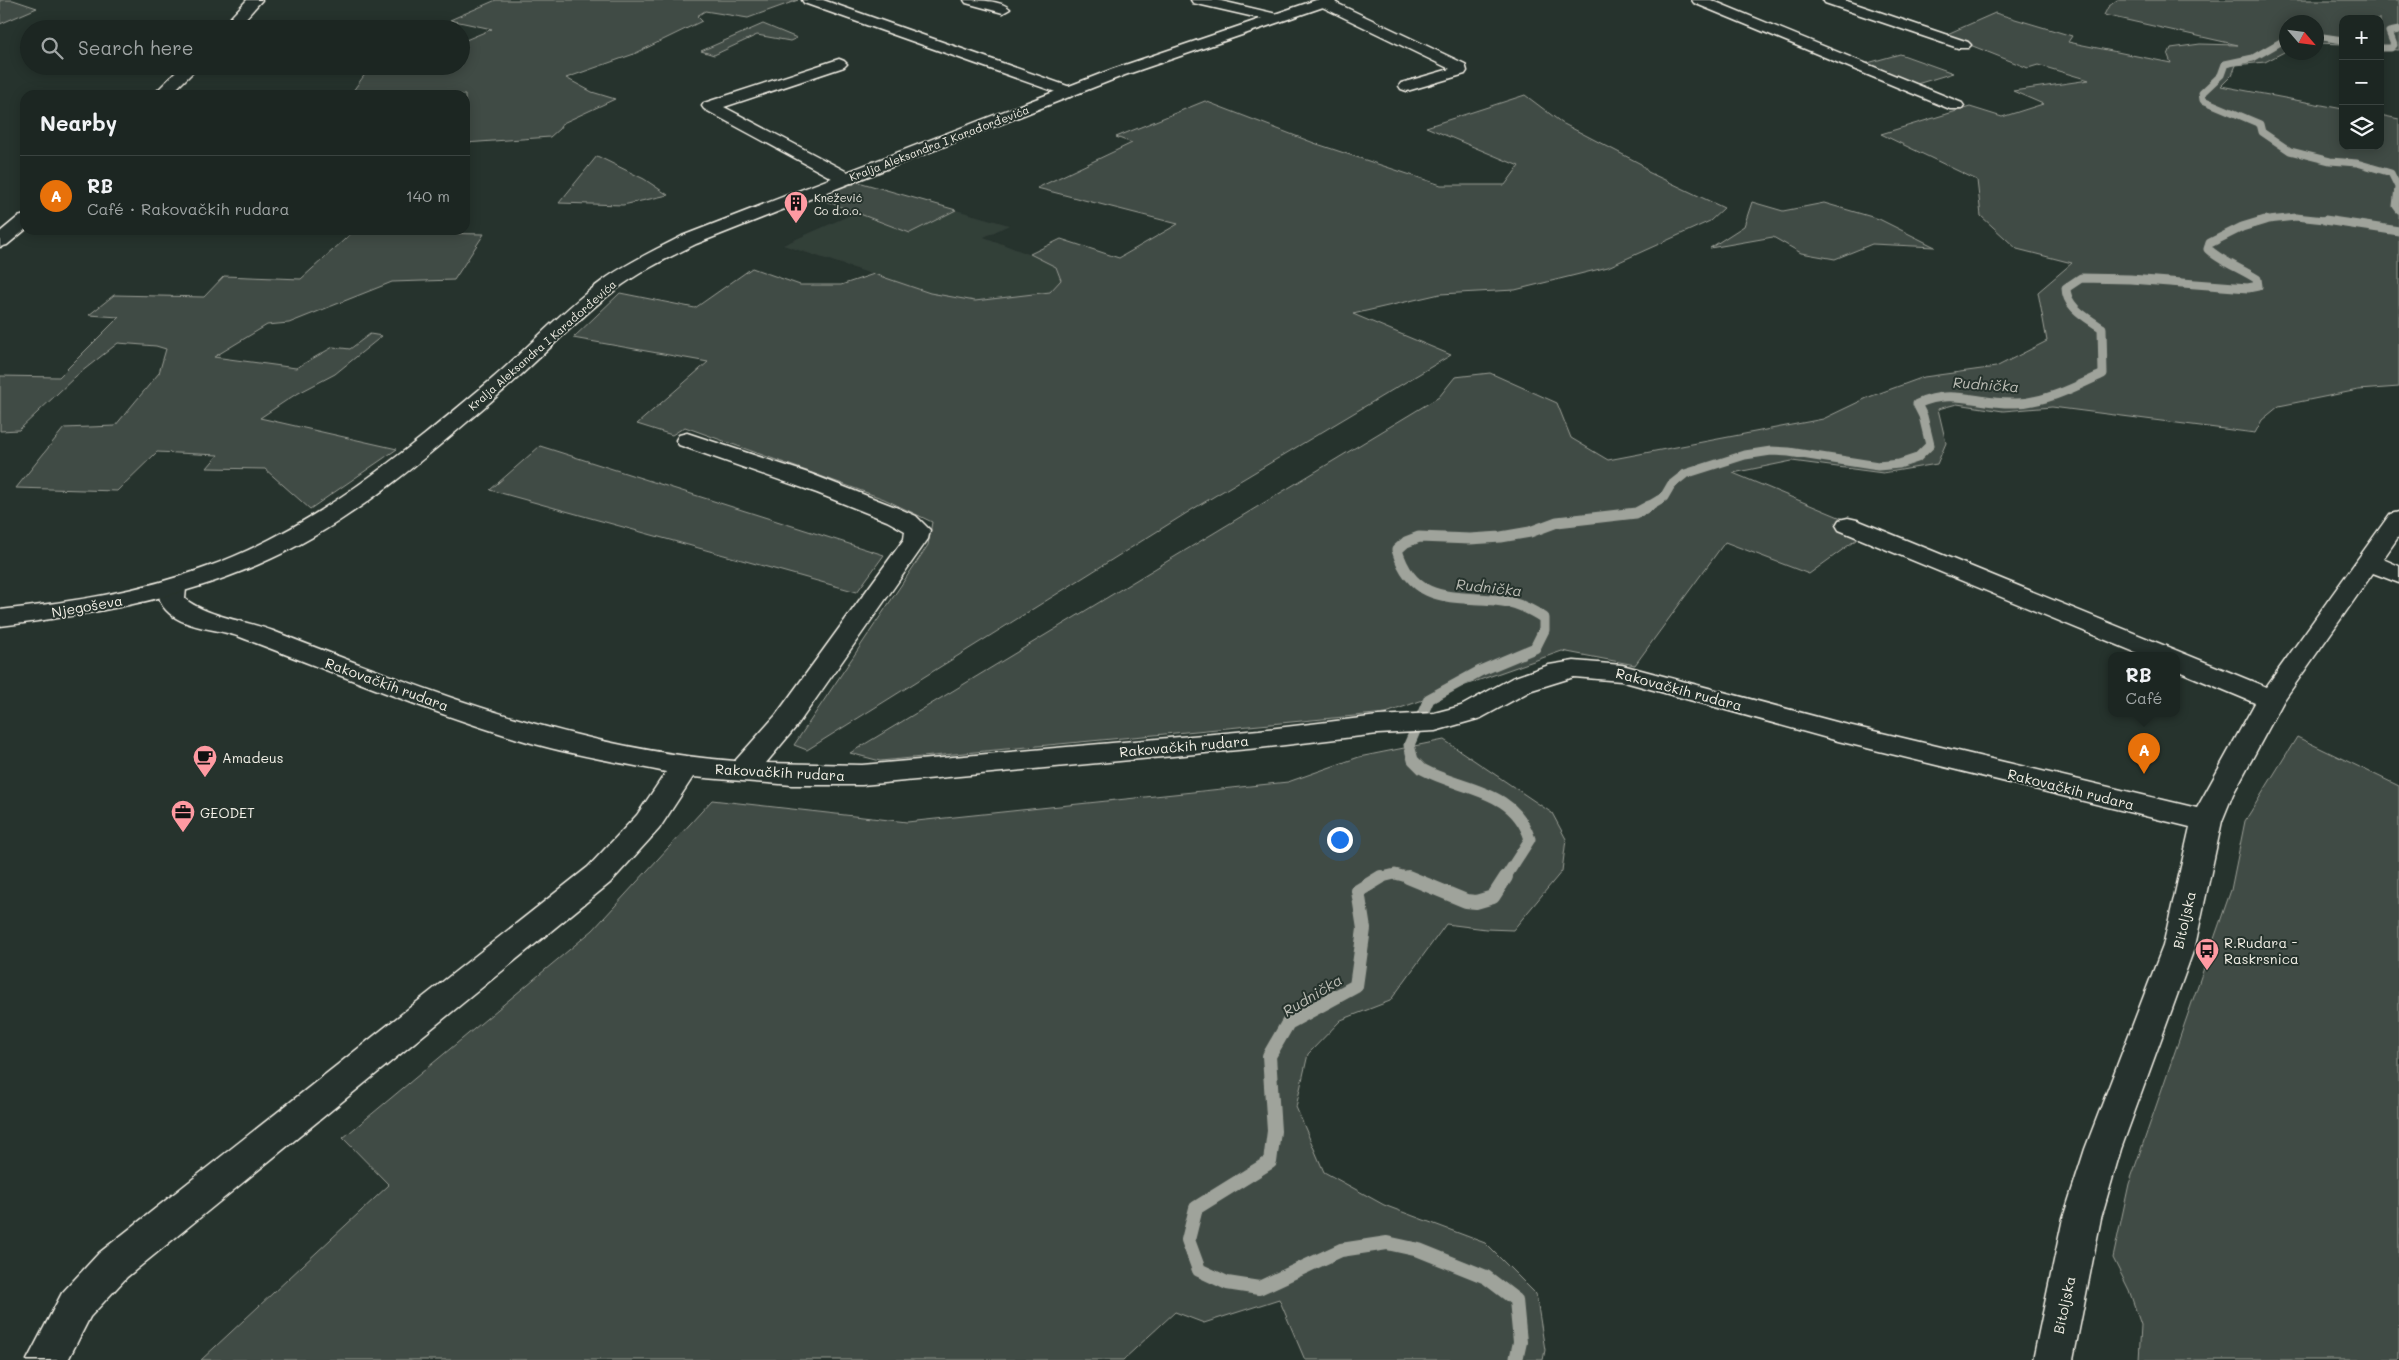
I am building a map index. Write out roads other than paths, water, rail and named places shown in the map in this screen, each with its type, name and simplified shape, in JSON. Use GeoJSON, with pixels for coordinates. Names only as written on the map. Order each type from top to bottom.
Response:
{"type":"FeatureCollection","features":[{"type":"Feature","properties":{"kind":"street"},"geometry":{"type":"LineString","coordinates":[[236,20],[255,0]]}},
{"type":"Feature","properties":{"kind":"street"},"geometry":{"type":"LineString","coordinates":[[809,0],[1070,92]]}},
{"type":"Feature","properties":{"kind":"street"},"geometry":{"type":"LineString","coordinates":[[971,0],[1004,9]]}},
{"type":"Feature","properties":{"kind":"street"},"geometry":{"type":"LineString","coordinates":[[1198,0],[1276,18]]}},
{"type":"Feature","properties":{"kind":"street"},"geometry":{"type":"LineString","coordinates":[[1699,0],[1956,106]]}},
{"type":"Feature","properties":{"kind":"street"},"geometry":{"type":"LineString","coordinates":[[1830,0],[1963,45]]}},
{"type":"Feature","properties":{"kind":"street"},"geometry":{"type":"LineString","coordinates":[[1326,1],[1459,67],[1459,71],[1407,86]]}},
{"type":"Feature","properties":{"kind":"street","name":"Kralja Aleksandra I Karađorđevića"},"geometry":{"type":"LineString","coordinates":[[172,588],[235,565],[283,543],[335,512],[420,450],[519,367],[575,314],[624,274],[696,238],[847,178],[1175,52],[1326,1]]}},
{"type":"Feature","properties":{"kind":"street"},"geometry":{"type":"LineString","coordinates":[[839,64],[710,106],[847,178]]}},
{"type":"Feature","properties":{"kind":"street"},"geometry":{"type":"LineString","coordinates":[[165,90],[181,75]]}},
{"type":"Feature","properties":{"kind":"street"},"geometry":{"type":"LineString","coordinates":[[0,241],[20,225]]}},
{"type":"Feature","properties":{"kind":"street"},"geometry":{"type":"LineString","coordinates":[[687,440],[840,492],[901,518],[918,530],[916,539],[792,713],[744,770]]}},
{"type":"Feature","properties":{"kind":"street","name":"Bitoljska"},"geometry":{"type":"LineString","coordinates":[[2053,1360],[2082,1218],[2103,1149],[2179,946],[2207,821],[2229,771],[2271,699],[2370,562],[2399,518]]}},
{"type":"Feature","properties":{"kind":"street"},"geometry":{"type":"LineString","coordinates":[[1848,525],[2158,652]]}},
{"type":"Feature","properties":{"kind":"street"},"geometry":{"type":"LineString","coordinates":[[2370,562],[2399,575]]}},
{"type":"Feature","properties":{"kind":"street","name":"Njegoševa"},"geometry":{"type":"LineString","coordinates":[[0,618],[67,611],[172,588]]}},
{"type":"Feature","properties":{"kind":"street","name":"Rakovačkih rudara"},"geometry":{"type":"LineString","coordinates":[[172,588],[172,599],[176,605],[191,615],[247,630],[399,690],[529,732],[685,768],[744,770],[792,775],[862,775],[1259,739],[1378,725],[1435,722],[1472,712],[1522,684],[1559,671],[1574,669],[1606,670],[1838,732],[2207,821]]}},
{"type":"Feature","properties":{"kind":"street"},"geometry":{"type":"LineString","coordinates":[[2180,662],[2271,699]]}},
{"type":"Feature","properties":{"kind":"street"},"geometry":{"type":"LineString","coordinates":[[47,1360],[76,1305],[113,1265],[144,1238],[599,875],[648,822],[685,768]]}},
{"type":"Feature","properties":{"kind":"waterway","name":"Rudnička"},"geometry":{"type":"LineString","coordinates":[[2384,48],[2391,48],[2394,45],[2389,32],[2399,30]]}},
{"type":"Feature","properties":{"kind":"waterway","name":"Rudnička"},"geometry":{"type":"LineString","coordinates":[[2324,37],[2339,39]]}},
{"type":"Feature","properties":{"kind":"waterway","name":"Rudnička"},"geometry":{"type":"LineString","coordinates":[[2279,43],[2253,58],[2225,64],[2221,75],[2202,93],[2203,100],[2260,124],[2262,132],[2290,151],[2330,161],[2357,163],[2391,173],[2398,187],[2396,206],[2399,210]]}},
{"type":"Feature","properties":{"kind":"waterway","name":"Rudnička"},"geometry":{"type":"LineString","coordinates":[[2263,221],[2296,217],[2326,220]]}},
{"type":"Feature","properties":{"kind":"waterway","name":"Rudnička"},"geometry":{"type":"LineString","coordinates":[[2326,220],[2334,221]]}},
{"type":"Feature","properties":{"kind":"waterway","name":"Rudnička"},"geometry":{"type":"LineString","coordinates":[[2326,220],[2399,231]]}},
{"type":"Feature","properties":{"kind":"waterway","name":"Rudnička"},"geometry":{"type":"LineString","coordinates":[[2259,221],[2263,221]]}},
{"type":"Feature","properties":{"kind":"waterway","name":"Rudnička"},"geometry":{"type":"LineString","coordinates":[[1647,507],[1664,497],[1671,485],[1685,474],[1745,455],[1771,451],[1789,452],[1878,466],[1899,464],[1917,458],[1930,445],[1923,416],[1917,404],[1943,397],[2003,403],[2027,402],[2050,397],[2082,384],[2103,374],[2102,328],[2074,307],[2067,295],[2066,288],[2081,278],[2130,279],[2248,288],[2258,286],[2257,279],[2208,249],[2210,243],[2242,227],[2263,221]]}},
{"type":"Feature","properties":{"kind":"waterway","name":"Rudnička"},"geometry":{"type":"LineString","coordinates":[[1505,878],[1530,839],[1522,822],[1512,810],[1499,800],[1422,769],[1413,760],[1409,745],[1429,699],[1480,671],[1535,648],[1544,630],[1544,618],[1527,608],[1509,602],[1443,596],[1428,591],[1416,583],[1405,569],[1397,550],[1406,542],[1419,537],[1470,539],[1501,537],[1530,532],[1557,522],[1636,513],[1649,506]]}},
{"type":"Feature","properties":{"kind":"waterway","name":"Rudnička"},"geometry":{"type":"LineString","coordinates":[[1380,877],[1395,874],[1410,878]]}},
{"type":"Feature","properties":{"kind":"waterway","name":"Rudnička"},"geometry":{"type":"LineString","coordinates":[[1380,877],[1358,891],[1364,929],[1356,986],[1288,1023],[1269,1056],[1274,1131],[1270,1162],[1196,1208],[1188,1240],[1199,1270],[1227,1283],[1259,1288],[1341,1250],[1387,1243],[1419,1250],[1486,1277],[1516,1300],[1520,1342],[1516,1360]]}},
{"type":"Feature","properties":{"kind":"waterway","name":"Rudnička"},"geometry":{"type":"LineString","coordinates":[[1410,878],[1466,901],[1476,902],[1493,897],[1506,877]]}},
{"type":"Feature","properties":{"kind":"place","name":"Knežević Co d.o.o."},"geometry":{"type":"Point","coordinates":[796,224]}},
{"type":"Feature","properties":{"kind":"place","name":"RB"},"geometry":{"type":"Point","coordinates":[2144,774]}},
{"type":"Feature","properties":{"kind":"place","name":"Amadeus"},"geometry":{"type":"Point","coordinates":[205,778]}},
{"type":"Feature","properties":{"kind":"place","name":"GEODET"},"geometry":{"type":"Point","coordinates":[183,833]}},
{"type":"Feature","properties":{"kind":"place","name":"R.Rudara - Raskrsnica"},"geometry":{"type":"Point","coordinates":[2207,971]}}]}
